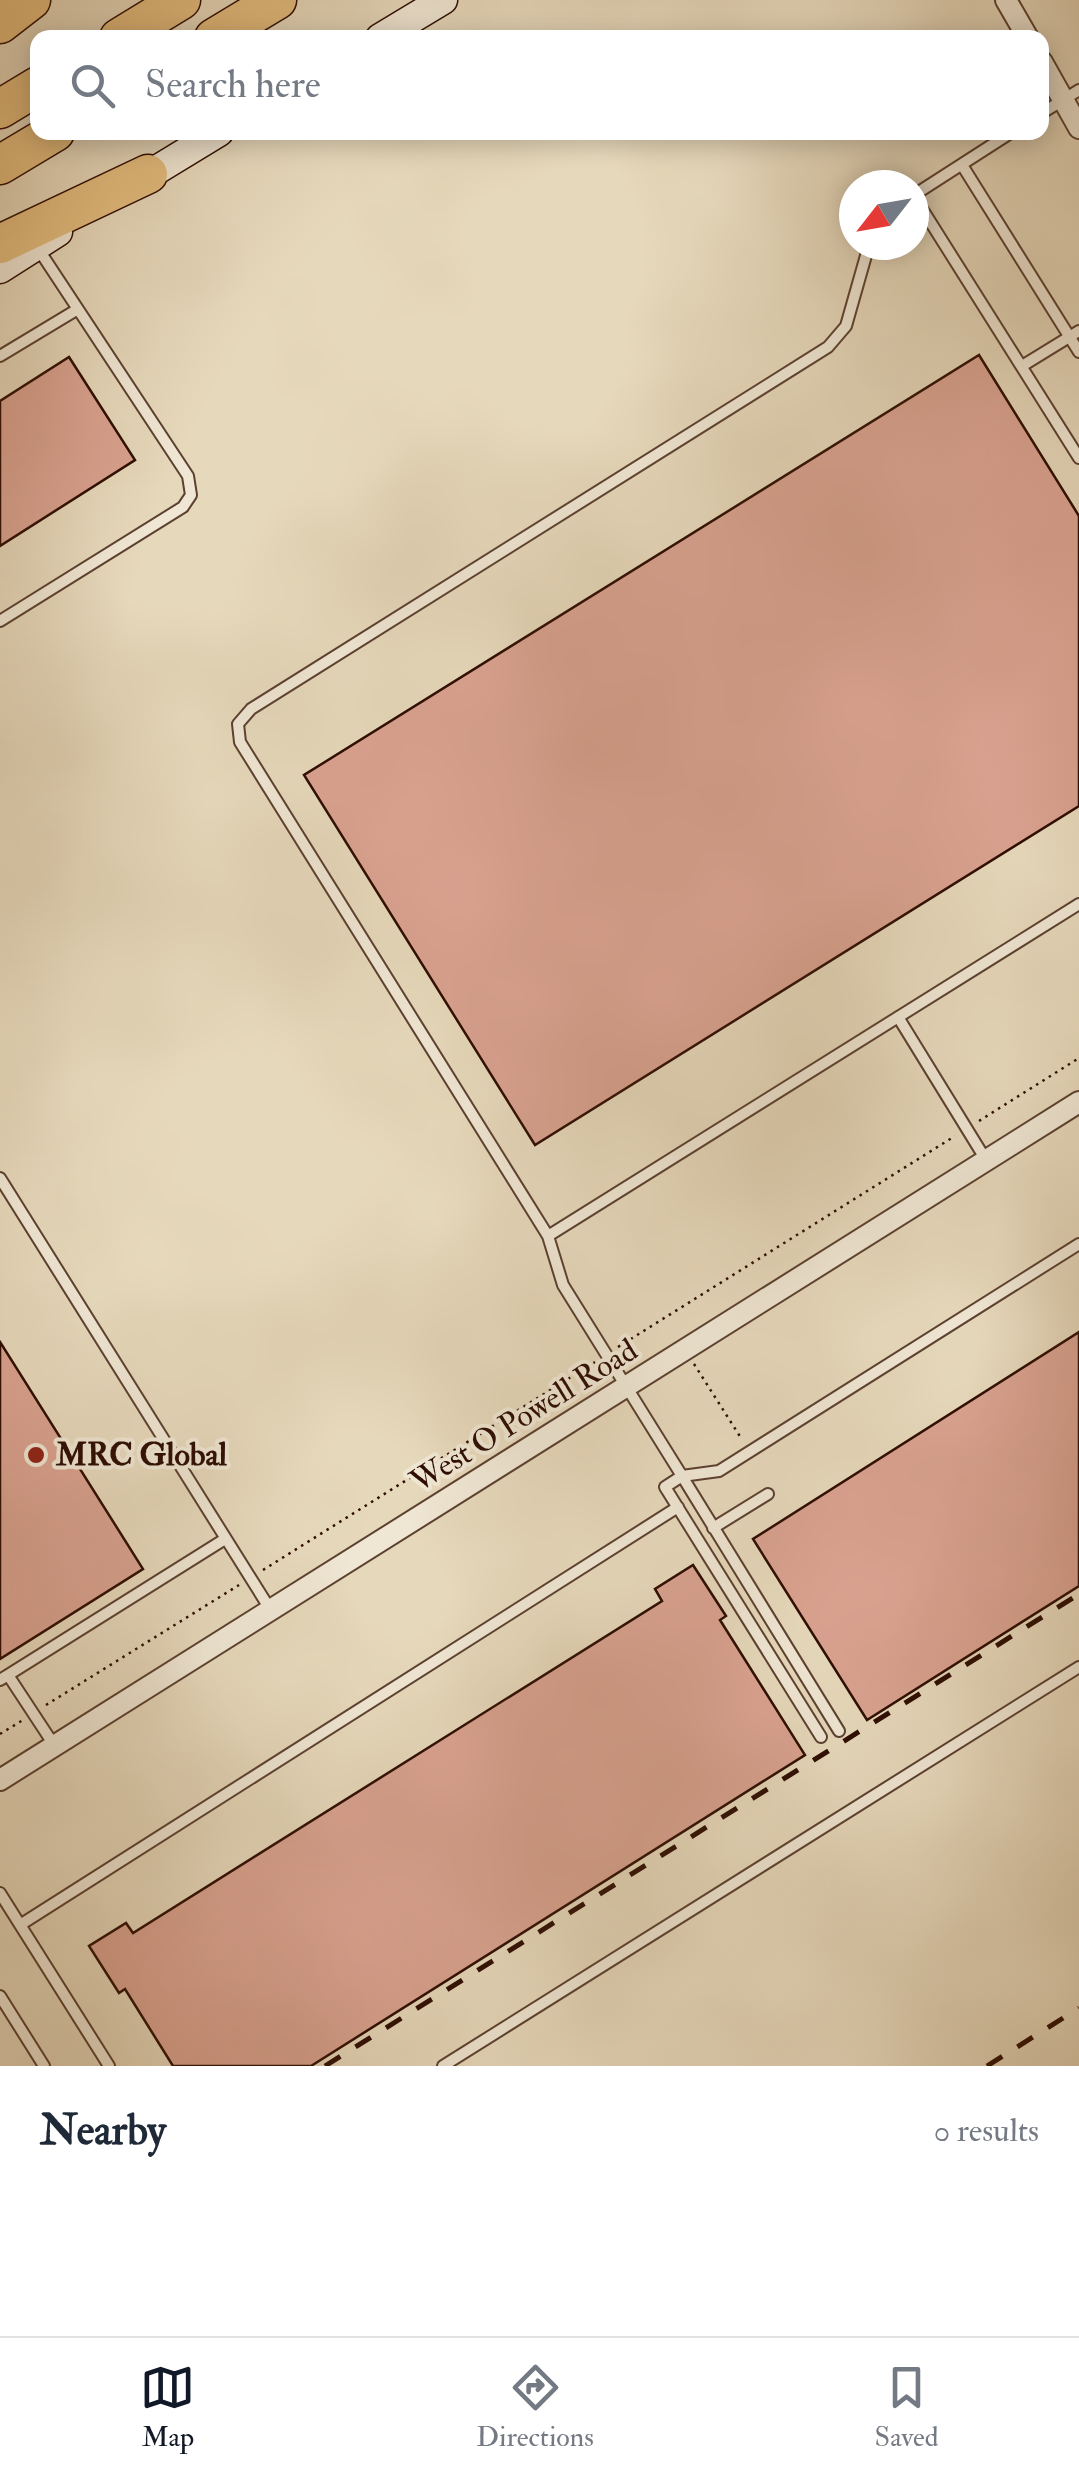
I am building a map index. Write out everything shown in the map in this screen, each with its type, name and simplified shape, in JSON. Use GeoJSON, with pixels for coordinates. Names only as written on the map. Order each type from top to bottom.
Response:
{"type":"FeatureCollection","features":[{"type":"Feature","properties":{"kind":"highway"},"geometry":{"type":"LineString","coordinates":[[0,20],[29,0]]}},
{"type":"Feature","properties":{"kind":"highway"},"geometry":{"type":"LineString","coordinates":[[131,30],[181,0]]}},
{"type":"Feature","properties":{"kind":"highway"},"geometry":{"type":"LineString","coordinates":[[227,30],[276,0]]}},
{"type":"Feature","properties":{"kind":"highway"},"geometry":{"type":"LineString","coordinates":[[0,109],[30,91]]}},
{"type":"Feature","properties":{"kind":"highway"},"geometry":{"type":"LineString","coordinates":[[0,166],[42,140]]}},
{"type":"Feature","properties":{"kind":"highway"},"geometry":{"type":"LineString","coordinates":[[18,245],[148,174]]}},
{"type":"Feature","properties":{"kind":"main road"},"geometry":{"type":"LineString","coordinates":[[393,30],[444,0]]}},
{"type":"Feature","properties":{"kind":"main road"},"geometry":{"type":"LineString","coordinates":[[148,174],[205,140]]}},
{"type":"Feature","properties":{"kind":"main road"},"geometry":{"type":"LineString","coordinates":[[0,269],[18,245]]}},
{"type":"Feature","properties":{"kind":"street"},"geometry":{"type":"LineString","coordinates":[[1006,0],[1023,30]]}},
{"type":"Feature","properties":{"kind":"street"},"geometry":{"type":"LineString","coordinates":[[1049,70],[1071,94],[1079,128]]}},
{"type":"Feature","properties":{"kind":"street","name":"West O Powell Road"},"geometry":{"type":"LineString","coordinates":[[0,1780],[1079,1102]]}},
{"type":"Feature","properties":{"kind":"lane"},"geometry":{"type":"LineString","coordinates":[[1049,108],[1071,94]]}},
{"type":"Feature","properties":{"kind":"lane"},"geometry":{"type":"LineString","coordinates":[[929,186],[1000,140]]}},
{"type":"Feature","properties":{"kind":"lane"},"geometry":{"type":"LineString","coordinates":[[962,165],[1074,334],[1079,352]]}},
{"type":"Feature","properties":{"kind":"lane"},"geometry":{"type":"LineString","coordinates":[[929,219],[1079,458]]}},
{"type":"Feature","properties":{"kind":"lane"},"geometry":{"type":"LineString","coordinates":[[0,621],[183,507],[191,495],[188,476],[78,309],[18,245]]}},
{"type":"Feature","properties":{"kind":"lane"},"geometry":{"type":"LineString","coordinates":[[839,1731],[563,1285],[548,1236],[240,742],[238,724],[250,708],[828,347],[846,326],[865,260]]}},
{"type":"Feature","properties":{"kind":"lane"},"geometry":{"type":"LineString","coordinates":[[0,356],[78,309]]}},
{"type":"Feature","properties":{"kind":"lane"},"geometry":{"type":"LineString","coordinates":[[1022,366],[1074,334]]}},
{"type":"Feature","properties":{"kind":"lane"},"geometry":{"type":"LineString","coordinates":[[548,1236],[1079,904]]}},
{"type":"Feature","properties":{"kind":"lane"},"geometry":{"type":"LineString","coordinates":[[898,1017],[986,1160]]}},
{"type":"Feature","properties":{"kind":"lane"},"geometry":{"type":"LineString","coordinates":[[0,1178],[271,1610]]}},
{"type":"Feature","properties":{"kind":"lane"},"geometry":{"type":"LineString","coordinates":[[821,1737],[665,1487],[682,1476],[719,1471],[1079,1244]]}},
{"type":"Feature","properties":{"kind":"lane"},"geometry":{"type":"LineString","coordinates":[[713,1528],[768,1494]]}},
{"type":"Feature","properties":{"kind":"lane"},"geometry":{"type":"LineString","coordinates":[[20,1925],[678,1507]]}},
{"type":"Feature","properties":{"kind":"lane"},"geometry":{"type":"LineString","coordinates":[[54,1746],[4,1678],[226,1539]]}},
{"type":"Feature","properties":{"kind":"lane"},"geometry":{"type":"LineString","coordinates":[[443,2066],[1079,1666]]}},
{"type":"Feature","properties":{"kind":"lane"},"geometry":{"type":"LineString","coordinates":[[0,1893],[108,2066]]}},
{"type":"Feature","properties":{"kind":"lane"},"geometry":{"type":"LineString","coordinates":[[0,1996],[44,2066]]}},
{"type":"Feature","properties":{"kind":"path"},"geometry":{"type":"LineString","coordinates":[[0,1734],[1079,1058]]}},
{"type":"Feature","properties":{"kind":"path"},"geometry":{"type":"LineString","coordinates":[[685,1350],[750,1452]]}},
{"type":"Feature","properties":{"kind":"building"},"geometry":{"type":"Polygon","coordinates":[[[979,355],[1079,516],[1079,806],[535,1145],[304,775],[979,355]]]}},
{"type":"Feature","properties":{"kind":"building"},"geometry":{"type":"Polygon","coordinates":[[[69,357],[135,460],[0,546],[0,401],[69,357]]]}},
{"type":"Feature","properties":{"kind":"building"},"geometry":{"type":"Polygon","coordinates":[[[1079,1332],[1079,1586],[867,1720],[753,1539],[1079,1332]]]}},
{"type":"Feature","properties":{"kind":"building","name":"MRC Global"},"geometry":{"type":"Polygon","coordinates":[[[0,1342],[143,1569],[0,1659],[0,1342]]]}},
{"type":"Feature","properties":{"kind":"building"},"geometry":{"type":"Polygon","coordinates":[[[693,1565],[726,1616],[720,1620],[805,1755],[311,2066],[173,2066],[125,1989],[119,1993],[89,1946],[126,1923],[133,1933],[662,1601],[655,1589],[693,1565]]]}},
{"type":"Feature","properties":{"kind":"railway"},"geometry":{"type":"LineString","coordinates":[[325,2066],[1079,1594]]}},
{"type":"Feature","properties":{"kind":"railway"},"geometry":{"type":"LineString","coordinates":[[987,2066],[1079,2008]]}},
{"type":"Feature","properties":{"kind":"place","name":"MRC Global"},"geometry":{"type":"Point","coordinates":[36,1455]}}]}
